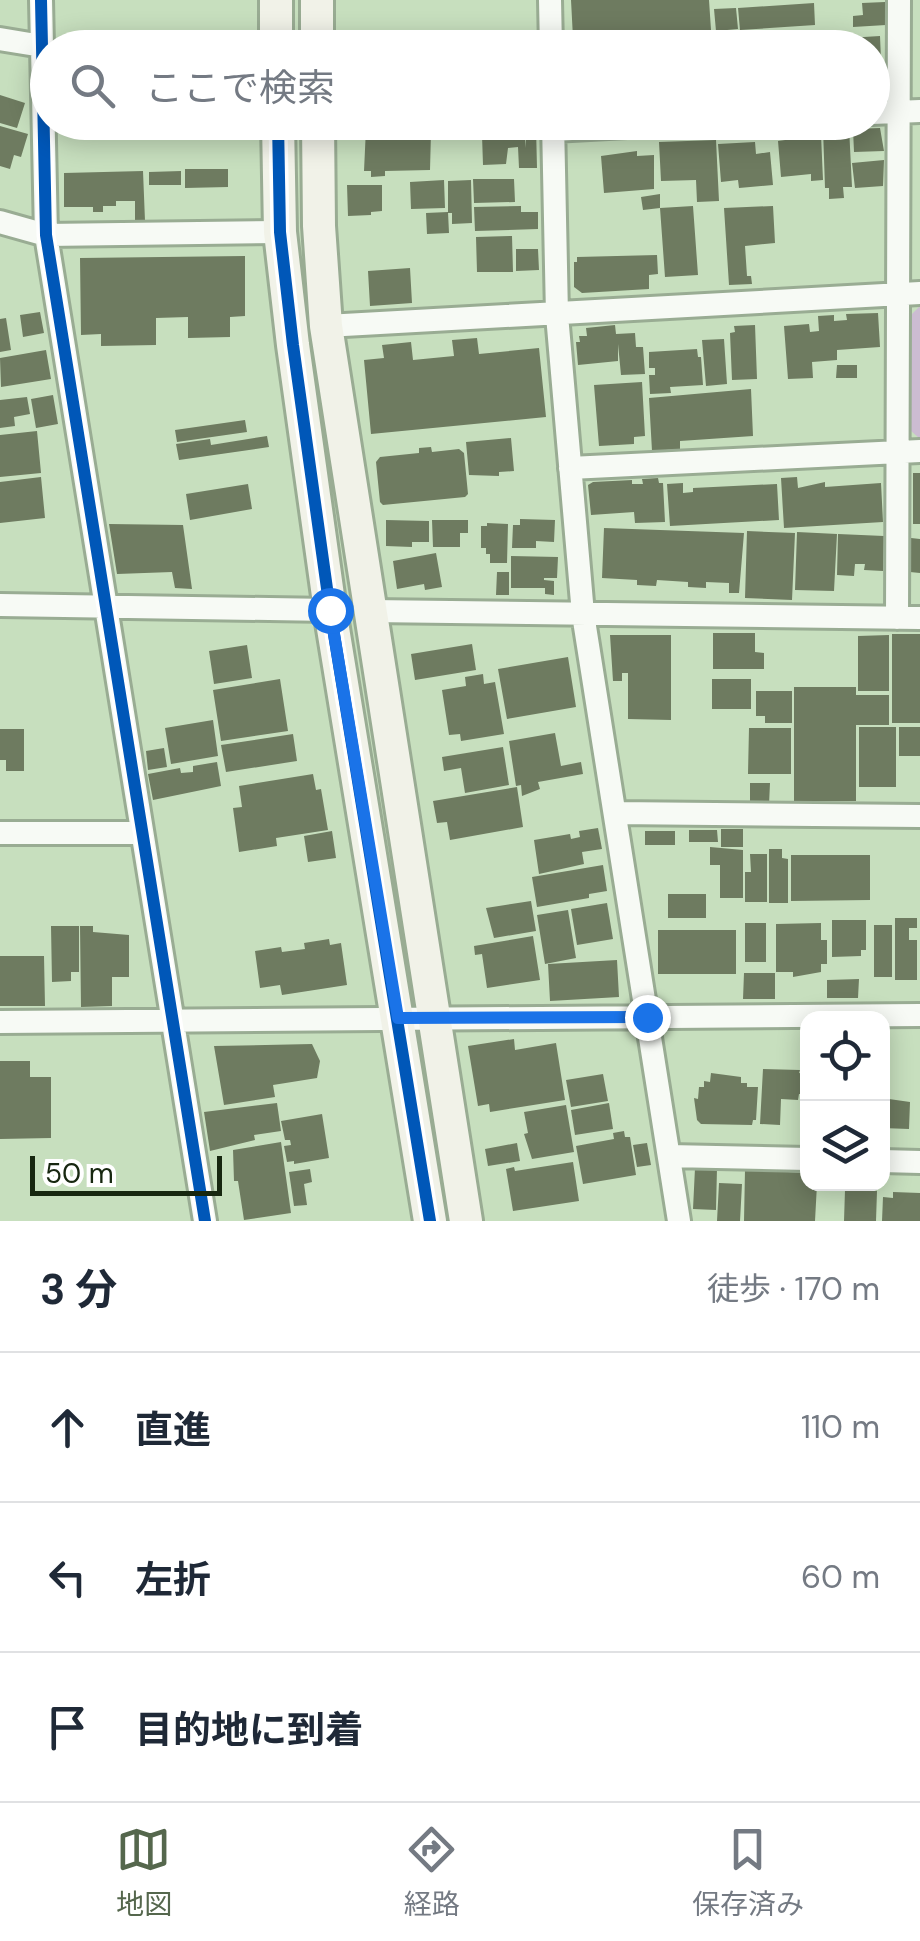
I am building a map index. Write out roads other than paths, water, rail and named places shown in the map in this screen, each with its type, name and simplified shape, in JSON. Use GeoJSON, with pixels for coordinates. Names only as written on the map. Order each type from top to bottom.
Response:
{"type":"FeatureCollection","features":[{"type":"Feature","properties":{"kind":"street"},"geometry":{"type":"LineString","coordinates":[[41,0],[42,30]]}},
{"type":"Feature","properties":{"kind":"street"},"geometry":{"type":"LineString","coordinates":[[276,0],[276,30]]}},
{"type":"Feature","properties":{"kind":"street"},"geometry":{"type":"LineString","coordinates":[[317,0],[318,30]]}},
{"type":"Feature","properties":{"kind":"street"},"geometry":{"type":"LineString","coordinates":[[550,0],[551,30]]}},
{"type":"Feature","properties":{"kind":"street"},"geometry":{"type":"LineString","coordinates":[[371,611],[909,618],[910,111],[899,0]]}},
{"type":"Feature","properties":{"kind":"street"},"geometry":{"type":"LineString","coordinates":[[0,38],[30,44]]}},
{"type":"Feature","properties":{"kind":"street"},"geometry":{"type":"LineString","coordinates":[[44,140],[46,235],[204,1221]]}},
{"type":"Feature","properties":{"kind":"street"},"geometry":{"type":"LineString","coordinates":[[278,140],[280,232],[330,610],[430,1221]]}},
{"type":"Feature","properties":{"kind":"street"},"geometry":{"type":"LineString","coordinates":[[318,140],[326,326],[466,1221]]}},
{"type":"Feature","properties":{"kind":"street"},"geometry":{"type":"LineString","coordinates":[[553,140],[557,315],[583,614],[679,1221]]}},
{"type":"Feature","properties":{"kind":"street"},"geometry":{"type":"LineString","coordinates":[[0,222],[46,235],[280,232]]}},
{"type":"Feature","properties":{"kind":"street"},"geometry":{"type":"LineString","coordinates":[[326,326],[910,294]]}},
{"type":"Feature","properties":{"kind":"street"},"geometry":{"type":"LineString","coordinates":[[570,468],[909,452]]}},
{"type":"Feature","properties":{"kind":"street"},"geometry":{"type":"LineString","coordinates":[[0,604],[330,610]]}},
{"type":"Feature","properties":{"kind":"street"},"geometry":{"type":"LineString","coordinates":[[615,813],[920,816]]}},
{"type":"Feature","properties":{"kind":"street"},"geometry":{"type":"LineString","coordinates":[[0,833],[141,833]]}},
{"type":"Feature","properties":{"kind":"street"},"geometry":{"type":"LineString","coordinates":[[0,1022],[920,1015]]}},
{"type":"Feature","properties":{"kind":"street"},"geometry":{"type":"LineString","coordinates":[[669,1156],[800,1160]]}},
{"type":"Feature","properties":{"kind":"street"},"geometry":{"type":"LineString","coordinates":[[890,1161],[920,1162]]}}]}
